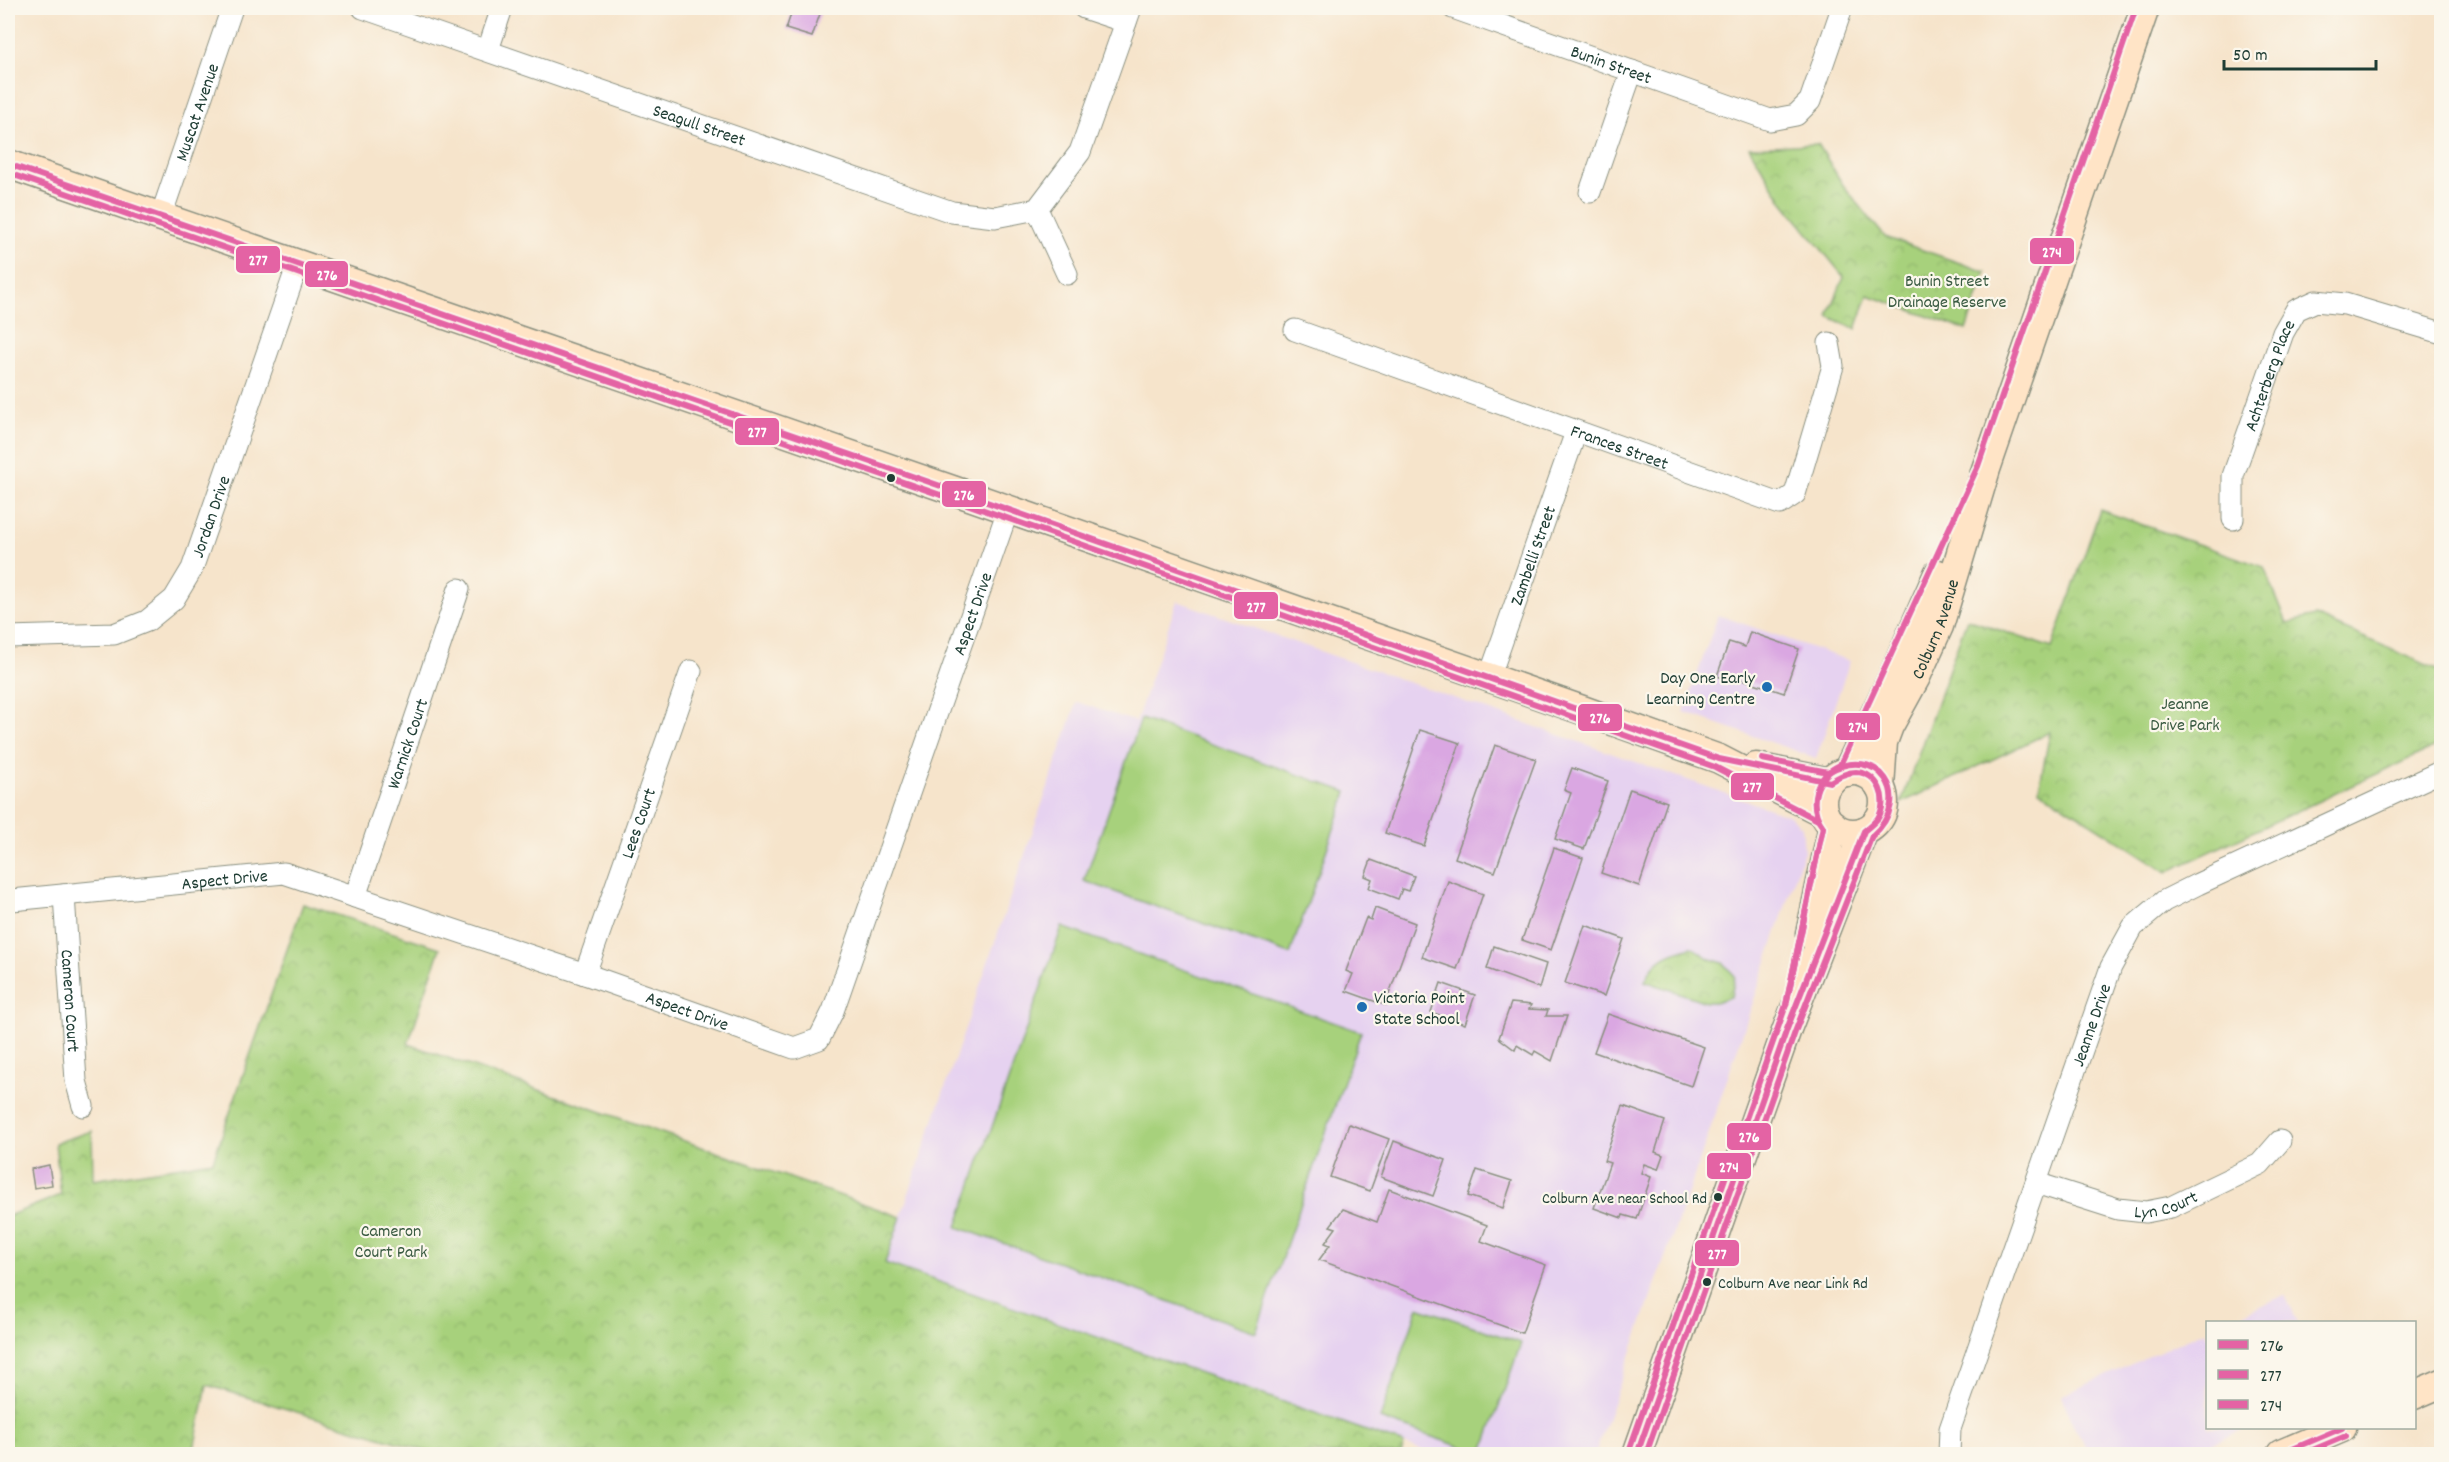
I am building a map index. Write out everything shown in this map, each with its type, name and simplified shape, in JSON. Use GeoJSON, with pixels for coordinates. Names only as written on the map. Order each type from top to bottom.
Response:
{"type":"FeatureCollection","features":[{"type":"Feature","properties":{"kind":"main road","name":"Colburn Avenue"},"geometry":{"type":"LineString","coordinates":[[1637,1455],[1796,1007],[1864,831],[1880,818],[1884,807],[1884,797],[1880,787],[1883,742],[1939,626],[1986,469],[2145,8]]}},
{"type":"Feature","properties":{"kind":"main road"},"geometry":{"type":"LineString","coordinates":[[8,164],[1719,759],[1829,819],[1848,832],[1864,831]]}},
{"type":"Feature","properties":{"kind":"main road","name":"Colburn Avenue"},"geometry":{"type":"LineString","coordinates":[[1796,1007],[1829,819],[1823,797],[1838,777],[1892,678],[1986,469]]}},
{"type":"Feature","properties":{"kind":"main road"},"geometry":{"type":"LineString","coordinates":[[1719,759],[1838,777],[1866,774],[1880,787]]}},
{"type":"Feature","properties":{"kind":"main road"},"geometry":{"type":"LineString","coordinates":[[2416,1395],[2442,1383]]}},
{"type":"Feature","properties":{"kind":"main road"},"geometry":{"type":"LineString","coordinates":[[2281,1455],[2340,1429]]}},
{"type":"Feature","properties":{"kind":"street","name":"Muscat Avenue"},"geometry":{"type":"LineString","coordinates":[[161,216],[232,8]]}},
{"type":"Feature","properties":{"kind":"street","name":"Seagull Street"},"geometry":{"type":"LineString","coordinates":[[363,8],[952,212],[995,217],[1037,209]]}},
{"type":"Feature","properties":{"kind":"street"},"geometry":{"type":"LineString","coordinates":[[488,50],[502,8]]}},
{"type":"Feature","properties":{"kind":"street"},"geometry":{"type":"LineString","coordinates":[[1067,274],[1037,209],[1080,152],[1128,15],[1084,8]]}},
{"type":"Feature","properties":{"kind":"street","name":"Bunin Street"},"geometry":{"type":"LineString","coordinates":[[1453,8],[1770,120],[1796,115],[1810,101],[1842,8]]}},
{"type":"Feature","properties":{"kind":"street"},"geometry":{"type":"LineString","coordinates":[[1590,192],[1632,71]]}},
{"type":"Feature","properties":{"kind":"street","name":"Jordan Drive"},"geometry":{"type":"LineString","coordinates":[[8,637],[114,634],[147,621],[174,599],[192,568],[298,264]]}},
{"type":"Feature","properties":{"kind":"street","name":"Achterberg Place"},"geometry":{"type":"LineString","coordinates":[[2233,519],[2233,476],[2283,333],[2296,310],[2316,301],[2345,304],[2442,333]]}},
{"type":"Feature","properties":{"kind":"street","name":"Frances Street"},"geometry":{"type":"LineString","coordinates":[[1295,330],[1780,504],[1796,494],[1833,366],[1828,343]]}},
{"type":"Feature","properties":{"kind":"street","name":"Zambelli Street"},"geometry":{"type":"LineString","coordinates":[[1489,678],[1576,432]]}},
{"type":"Feature","properties":{"kind":"street","name":"Aspect Drive"},"geometry":{"type":"LineString","coordinates":[[8,898],[12,900],[284,873],[585,974],[794,1048],[819,1039],[833,1011],[1008,510]]}},
{"type":"Feature","properties":{"kind":"street","name":"Warnick Court"},"geometry":{"type":"LineString","coordinates":[[355,897],[459,590]]}},
{"type":"Feature","properties":{"kind":"street","name":"Lees Court"},"geometry":{"type":"LineString","coordinates":[[585,974],[691,671]]}},
{"type":"Feature","properties":{"kind":"street","name":"Jeanne Drive"},"geometry":{"type":"LineString","coordinates":[[1949,1455],[1950,1430],[2111,967],[2133,927],[2164,901],[2442,771]]}},
{"type":"Feature","properties":{"kind":"street","name":"Cameron Court"},"geometry":{"type":"LineString","coordinates":[[64,895],[76,1082],[83,1106]]}},
{"type":"Feature","properties":{"kind":"street","name":"Lyn Court"},"geometry":{"type":"LineString","coordinates":[[2036,1183],[2118,1209],[2146,1212],[2171,1207],[2260,1164],[2280,1141]]}},
{"type":"Feature","properties":{"kind":"shaded area","name":"Victoria Point State School"},"geometry":{"type":"Polygon","coordinates":[[[1177,601],[1790,816],[1802,827],[1804,851],[1699,1162],[1595,1454],[1433,1454],[885,1263],[1077,702],[1136,722],[1177,601]]]}},
{"type":"Feature","properties":{"kind":"shaded area","name":"Day One Early Learning Centre"},"geometry":{"type":"Polygon","coordinates":[[[1718,615],[1850,661],[1816,758],[1684,712],[1718,615]]]}},
{"type":"Feature","properties":{"kind":"shaded area"},"geometry":{"type":"Polygon","coordinates":[[[2285,1295],[2297,1321],[2226,1321],[2285,1295]]]}},
{"type":"Feature","properties":{"kind":"shaded area"},"geometry":{"type":"Polygon","coordinates":[[[2206,1330],[2206,1429],[2245,1429],[2186,1454],[2088,1454],[2061,1396],[2206,1330]]]}},
{"type":"Feature","properties":{"kind":"green space","name":"Bunin Street Drainage Reserve"},"geometry":{"type":"Polygon","coordinates":[[[1818,144],[1843,185],[1885,237],[1986,272],[1966,330],[1868,295],[1856,329],[1828,316],[1844,277],[1783,202],[1749,147],[1818,144]]]}},
{"type":"Feature","properties":{"kind":"green space","name":"Jeanne Drive Park"},"geometry":{"type":"Polygon","coordinates":[[[2100,510],[2264,567],[2287,623],[2315,616],[2441,671],[2441,744],[2167,872],[2039,790],[2050,732],[1901,803],[1967,619],[2052,648],[2100,510]]]}},
{"type":"Feature","properties":{"kind":"green space"},"geometry":{"type":"Polygon","coordinates":[[[1141,719],[1347,792],[1290,954],[1084,881],[1141,719]]]}},
{"type":"Feature","properties":{"kind":"green space","name":"Cameron Court Park"},"geometry":{"type":"Polygon","coordinates":[[[303,904],[440,948],[408,1044],[901,1217],[885,1263],[1404,1444],[1401,1454],[436,1454],[207,1385],[193,1454],[8,1454],[8,1216],[61,1195],[55,1143],[92,1131],[93,1180],[213,1161],[303,904]]]}},
{"type":"Feature","properties":{"kind":"green space"},"geometry":{"type":"Polygon","coordinates":[[[1062,927],[1361,1032],[1256,1332],[957,1227],[1062,927]]]}},
{"type":"Feature","properties":{"kind":"green space"},"geometry":{"type":"Polygon","coordinates":[[[1692,947],[1710,959],[1723,963],[1735,976],[1731,997],[1706,1002],[1645,981],[1658,961],[1676,951],[1692,947]]]}},
{"type":"Feature","properties":{"kind":"green space"},"geometry":{"type":"Polygon","coordinates":[[[1418,1307],[1521,1343],[1482,1454],[1380,1419],[1418,1307]]]}},
{"type":"Feature","properties":{"kind":"building"},"geometry":{"type":"Polygon","coordinates":[[[793,8],[822,8],[812,37],[786,29],[793,8]]]}},
{"type":"Feature","properties":{"kind":"building"},"geometry":{"type":"Polygon","coordinates":[[[1750,632],[1799,649],[1784,693],[1736,677],[1735,682],[1717,676],[1729,642],[1745,647],[1750,632]]]}},
{"type":"Feature","properties":{"kind":"building"},"geometry":{"type":"Polygon","coordinates":[[[1420,730],[1460,743],[1424,846],[1385,833],[1420,730]]]}},
{"type":"Feature","properties":{"kind":"building"},"geometry":{"type":"Polygon","coordinates":[[[1495,745],[1536,759],[1495,872],[1455,858],[1495,745]]]}},
{"type":"Feature","properties":{"kind":"building"},"geometry":{"type":"Polygon","coordinates":[[[1572,768],[1608,781],[1584,849],[1555,839],[1571,793],[1564,790],[1572,768]]]}},
{"type":"Feature","properties":{"kind":"building"},"geometry":{"type":"Polygon","coordinates":[[[1630,789],[1667,802],[1639,886],[1601,873],[1630,789]]]}},
{"type":"Feature","properties":{"kind":"building"},"geometry":{"type":"Polygon","coordinates":[[[1554,848],[1583,858],[1551,950],[1522,940],[1554,848]]]}},
{"type":"Feature","properties":{"kind":"building"},"geometry":{"type":"Polygon","coordinates":[[[1371,860],[1414,876],[1408,891],[1402,889],[1398,899],[1369,888],[1372,879],[1365,876],[1371,860]]]}},
{"type":"Feature","properties":{"kind":"building"},"geometry":{"type":"Polygon","coordinates":[[[1448,881],[1483,894],[1457,969],[1422,957],[1448,881]]]}},
{"type":"Feature","properties":{"kind":"building"},"geometry":{"type":"Polygon","coordinates":[[[1375,908],[1415,923],[1385,1005],[1346,991],[1353,974],[1346,971],[1366,918],[1371,920],[1375,908]]]}},
{"type":"Feature","properties":{"kind":"building"},"geometry":{"type":"Polygon","coordinates":[[[1585,925],[1624,939],[1604,996],[1565,983],[1585,925]]]}},
{"type":"Feature","properties":{"kind":"building"},"geometry":{"type":"Polygon","coordinates":[[[1494,946],[1546,964],[1539,988],[1487,969],[1494,946]]]}},
{"type":"Feature","properties":{"kind":"building"},"geometry":{"type":"Polygon","coordinates":[[[1441,983],[1475,995],[1465,1024],[1431,1012],[1441,983]]]}},
{"type":"Feature","properties":{"kind":"building"},"geometry":{"type":"Polygon","coordinates":[[[1511,1003],[1531,1005],[1529,1009],[1548,1010],[1546,1016],[1567,1016],[1552,1061],[1535,1051],[1533,1055],[1517,1045],[1515,1050],[1499,1038],[1511,1003]]]}},
{"type":"Feature","properties":{"kind":"building"},"geometry":{"type":"Polygon","coordinates":[[[1608,1014],[1704,1047],[1691,1086],[1594,1052],[1608,1014]]]}},
{"type":"Feature","properties":{"kind":"building"},"geometry":{"type":"Polygon","coordinates":[[[1623,1106],[1665,1121],[1655,1152],[1663,1155],[1658,1169],[1644,1164],[1641,1173],[1651,1177],[1637,1219],[1623,1215],[1622,1218],[1594,1208],[1610,1163],[1604,1161],[1623,1106]]]}},
{"type":"Feature","properties":{"kind":"building"},"geometry":{"type":"Polygon","coordinates":[[[1349,1124],[1389,1139],[1370,1191],[1330,1177],[1349,1124]]]}},
{"type":"Feature","properties":{"kind":"building"},"geometry":{"type":"Polygon","coordinates":[[[1394,1141],[1446,1160],[1433,1196],[1381,1177],[1394,1141]]]}},
{"type":"Feature","properties":{"kind":"building"},"geometry":{"type":"Polygon","coordinates":[[[49,1165],[52,1185],[34,1188],[31,1169],[49,1165]]]}},
{"type":"Feature","properties":{"kind":"building"},"geometry":{"type":"Polygon","coordinates":[[[1477,1170],[1512,1181],[1503,1208],[1468,1196],[1477,1170]]]}},
{"type":"Feature","properties":{"kind":"building"},"geometry":{"type":"Polygon","coordinates":[[[1389,1189],[1487,1225],[1481,1241],[1546,1265],[1522,1333],[1319,1260],[1330,1245],[1325,1243],[1336,1228],[1330,1226],[1343,1209],[1377,1222],[1389,1189]]]}},
{"type":"Feature","properties":{"kind":"transit line","name":"274"},"geometry":{"type":"LineString","coordinates":[[1629,1451],[1786,1005],[1823,827],[1815,809],[1816,792],[1819,784],[1831,770],[1840,765],[1978,466],[2136,8]]}},
{"type":"Feature","properties":{"kind":"transit line","name":"276"},"geometry":{"type":"LineString","coordinates":[[8,164],[961,493],[1719,759],[1830,782],[1852,772],[1871,777],[1880,789],[1881,811],[1878,818],[1864,831],[1787,1029],[1637,1454]]}},
{"type":"Feature","properties":{"kind":"transit line","name":"277"},"geometry":{"type":"LineString","coordinates":[[8,173],[958,501],[1715,767],[1818,820],[1823,827],[1786,1005]]}},
{"type":"Feature","properties":{"kind":"transit line","name":"277"},"geometry":{"type":"LineString","coordinates":[[1646,1454],[1795,1032],[1872,836],[1885,821],[1891,805],[1891,791],[1885,778],[1875,769],[1862,764],[1846,765],[1828,772],[1762,759]]}},
{"type":"Feature","properties":{"kind":"transit line","name":"276"},"geometry":{"type":"LineString","coordinates":[[2281,1454],[2340,1429]]}},
{"type":"Feature","properties":{"kind":"transit line","name":"277"},"geometry":{"type":"LineString","coordinates":[[2303,1454],[2346,1436]]}},
{"type":"Feature","properties":{"kind":"place","name":"Day One Early Learning Centre"},"geometry":{"type":"Point","coordinates":[1767,687]}},
{"type":"Feature","properties":{"kind":"place","name":"Victoria Point State School"},"geometry":{"type":"Point","coordinates":[1362,1007]}},
{"type":"Feature","properties":{"kind":"place","name":"Colburn Ave near School Rd"},"geometry":{"type":"Point","coordinates":[1718,1197]}},
{"type":"Feature","properties":{"kind":"place","name":"Colburn Ave near Link Rd"},"geometry":{"type":"Point","coordinates":[1707,1282]}}]}
